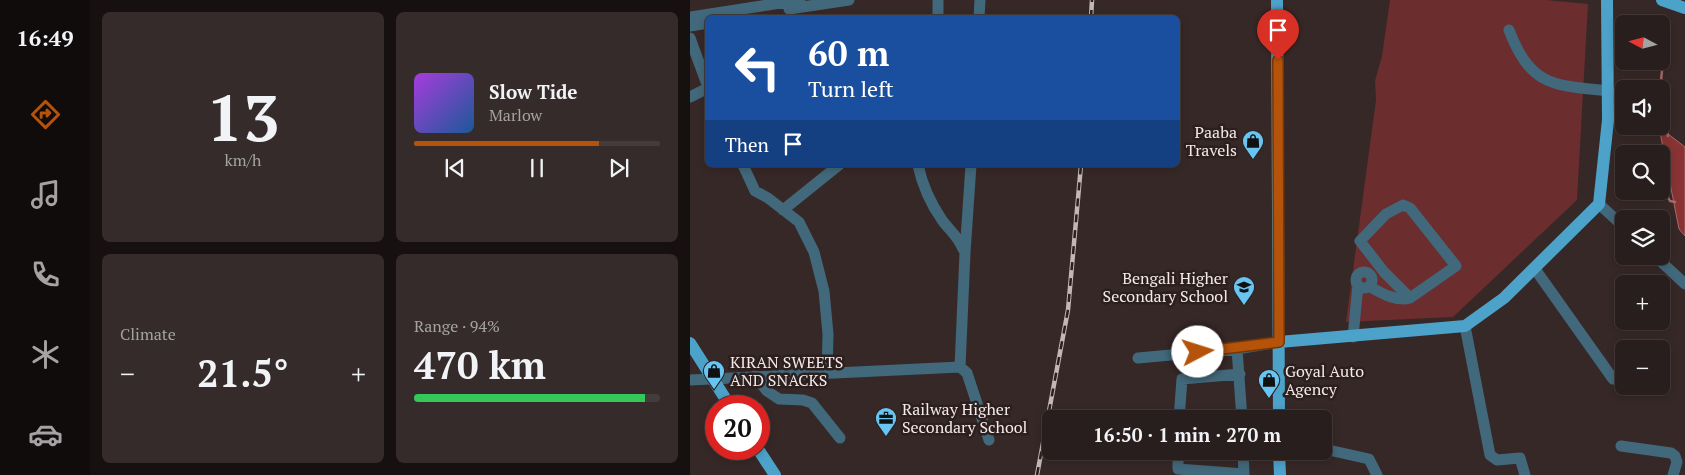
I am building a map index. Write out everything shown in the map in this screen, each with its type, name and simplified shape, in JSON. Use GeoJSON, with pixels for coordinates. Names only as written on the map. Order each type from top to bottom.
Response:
{"type":"FeatureCollection","features":[{"type":"Feature","properties":{"kind":"main road"},"geometry":{"type":"LineString","coordinates":[[1277,0],[1279,410]]}},
{"type":"Feature","properties":{"kind":"main road"},"geometry":{"type":"LineString","coordinates":[[1279,342],[1465,326],[1504,298],[1600,204],[1608,120],[1607,0]]}},
{"type":"Feature","properties":{"kind":"main road"},"geometry":{"type":"LineString","coordinates":[[1662,0],[1685,8]]}},
{"type":"Feature","properties":{"kind":"main road"},"geometry":{"type":"LineString","coordinates":[[690,343],[723,395]]}},
{"type":"Feature","properties":{"kind":"main road"},"geometry":{"type":"LineString","coordinates":[[765,460],[775,475]]}},
{"type":"Feature","properties":{"kind":"main road"},"geometry":{"type":"LineString","coordinates":[[1279,460],[1280,475]]}},
{"type":"Feature","properties":{"kind":"street"},"geometry":{"type":"LineString","coordinates":[[721,0],[722,12]]}},
{"type":"Feature","properties":{"kind":"street"},"geometry":{"type":"LineString","coordinates":[[706,15],[794,3],[849,0]]}},
{"type":"Feature","properties":{"kind":"street"},"geometry":{"type":"LineString","coordinates":[[938,0],[938,15]]}},
{"type":"Feature","properties":{"kind":"street"},"geometry":{"type":"LineString","coordinates":[[979,15],[980,0]]}},
{"type":"Feature","properties":{"kind":"street"},"geometry":{"type":"LineString","coordinates":[[751,15],[794,3]]}},
{"type":"Feature","properties":{"kind":"street"},"geometry":{"type":"LineString","coordinates":[[690,18],[705,15]]}},
{"type":"Feature","properties":{"kind":"street"},"geometry":{"type":"LineString","coordinates":[[690,26],[705,24]]}},
{"type":"Feature","properties":{"kind":"street"},"geometry":{"type":"LineString","coordinates":[[1509,30],[1517,50],[1542,79],[1559,85],[1608,90]]}},
{"type":"Feature","properties":{"kind":"street"},"geometry":{"type":"LineString","coordinates":[[690,38],[705,80]]}},
{"type":"Feature","properties":{"kind":"street"},"geometry":{"type":"LineString","coordinates":[[690,96],[705,89]]}},
{"type":"Feature","properties":{"kind":"street"},"geometry":{"type":"LineString","coordinates":[[744,167],[755,191],[799,222],[814,252],[824,291],[828,334],[827,373]]}},
{"type":"Feature","properties":{"kind":"street"},"geometry":{"type":"LineString","coordinates":[[784,210],[837,167]]}},
{"type":"Feature","properties":{"kind":"street"},"geometry":{"type":"LineString","coordinates":[[918,167],[921,182],[942,220],[958,236],[964,253]]}},
{"type":"Feature","properties":{"kind":"street"},"geometry":{"type":"LineString","coordinates":[[960,367],[964,253],[971,167]]}},
{"type":"Feature","properties":{"kind":"street"},"geometry":{"type":"LineString","coordinates":[[1600,204],[1615,218]]}},
{"type":"Feature","properties":{"kind":"street"},"geometry":{"type":"LineString","coordinates":[[1354,337],[1364,286],[1384,295],[1403,300],[1410,298],[1456,266],[1410,208],[1403,205],[1386,214],[1360,241],[1384,272],[1410,298]]}},
{"type":"Feature","properties":{"kind":"street"},"geometry":{"type":"LineString","coordinates":[[1665,265],[1685,284]]}},
{"type":"Feature","properties":{"kind":"street"},"geometry":{"type":"LineString","coordinates":[[1535,269],[1613,379]]}},
{"type":"Feature","properties":{"kind":"street"},"geometry":{"type":"LineString","coordinates":[[1465,326],[1490,455],[1497,460],[1520,458],[1525,475]]}},
{"type":"Feature","properties":{"kind":"street"},"geometry":{"type":"LineString","coordinates":[[1138,358],[1237,349],[1279,342]]}},
{"type":"Feature","properties":{"kind":"street"},"geometry":{"type":"LineString","coordinates":[[1237,349],[1242,410]]}},
{"type":"Feature","properties":{"kind":"street"},"geometry":{"type":"LineString","coordinates":[[690,380],[960,367],[967,373],[989,440]]}},
{"type":"Feature","properties":{"kind":"street"},"geometry":{"type":"LineString","coordinates":[[1180,410],[1182,379],[1240,374]]}},
{"type":"Feature","properties":{"kind":"street"},"geometry":{"type":"LineString","coordinates":[[756,376],[767,390],[779,399],[803,400],[812,403],[840,438]]}},
{"type":"Feature","properties":{"kind":"street"},"geometry":{"type":"LineString","coordinates":[[1621,446],[1671,453],[1675,456],[1676,462],[1674,475]]}},
{"type":"Feature","properties":{"kind":"street"},"geometry":{"type":"LineString","coordinates":[[1332,451],[1369,459],[1377,475]]}},
{"type":"Feature","properties":{"kind":"street"},"geometry":{"type":"LineString","coordinates":[[1178,460],[1178,469],[1244,474],[1243,460]]}},
{"type":"Feature","properties":{"kind":"shaded area"},"geometry":{"type":"Polygon","coordinates":[[[1390,0],[1546,0],[1588,4],[1577,200],[1453,317],[1346,322],[1376,100],[1375,81],[1382,56],[1390,0]]]}},
{"type":"Feature","properties":{"kind":"shaded area"},"geometry":{"type":"Polygon","coordinates":[[[1661,135],[1669,135],[1685,147],[1685,236],[1679,229],[1670,183],[1670,145],[1663,145],[1661,135]]]}},
{"type":"Feature","properties":{"kind":"waterway"},"geometry":{"type":"LineString","coordinates":[[1662,70],[1661,81],[1668,136]]}},
{"type":"Feature","properties":{"kind":"waterway"},"geometry":{"type":"LineString","coordinates":[[1669,200],[1675,202]]}},
{"type":"Feature","properties":{"kind":"railway"},"geometry":{"type":"LineString","coordinates":[[1091,15],[1092,0]]}},
{"type":"Feature","properties":{"kind":"railway"},"geometry":{"type":"LineString","coordinates":[[1037,475],[1068,310],[1081,167]]}},
{"type":"Feature","properties":{"kind":"place","name":"Paaba Travels"},"geometry":{"type":"Point","coordinates":[1253,160]}},
{"type":"Feature","properties":{"kind":"place","name":"Bengali Higher Secondary School"},"geometry":{"type":"Point","coordinates":[1244,306]}},
{"type":"Feature","properties":{"kind":"place","name":"KIRAN SWEETS AND SNACKS"},"geometry":{"type":"Point","coordinates":[714,390]}},
{"type":"Feature","properties":{"kind":"place","name":"Goyal Auto Agency"},"geometry":{"type":"Point","coordinates":[1269,399]}},
{"type":"Feature","properties":{"kind":"place","name":"Railway Higher Secondary School"},"geometry":{"type":"Point","coordinates":[886,437]}},
{"type":"Feature","properties":{"kind":"route"},"geometry":{"type":"LineString","coordinates":[[1198,352],[1237,349],[1279,342],[1278,60]]}}]}
